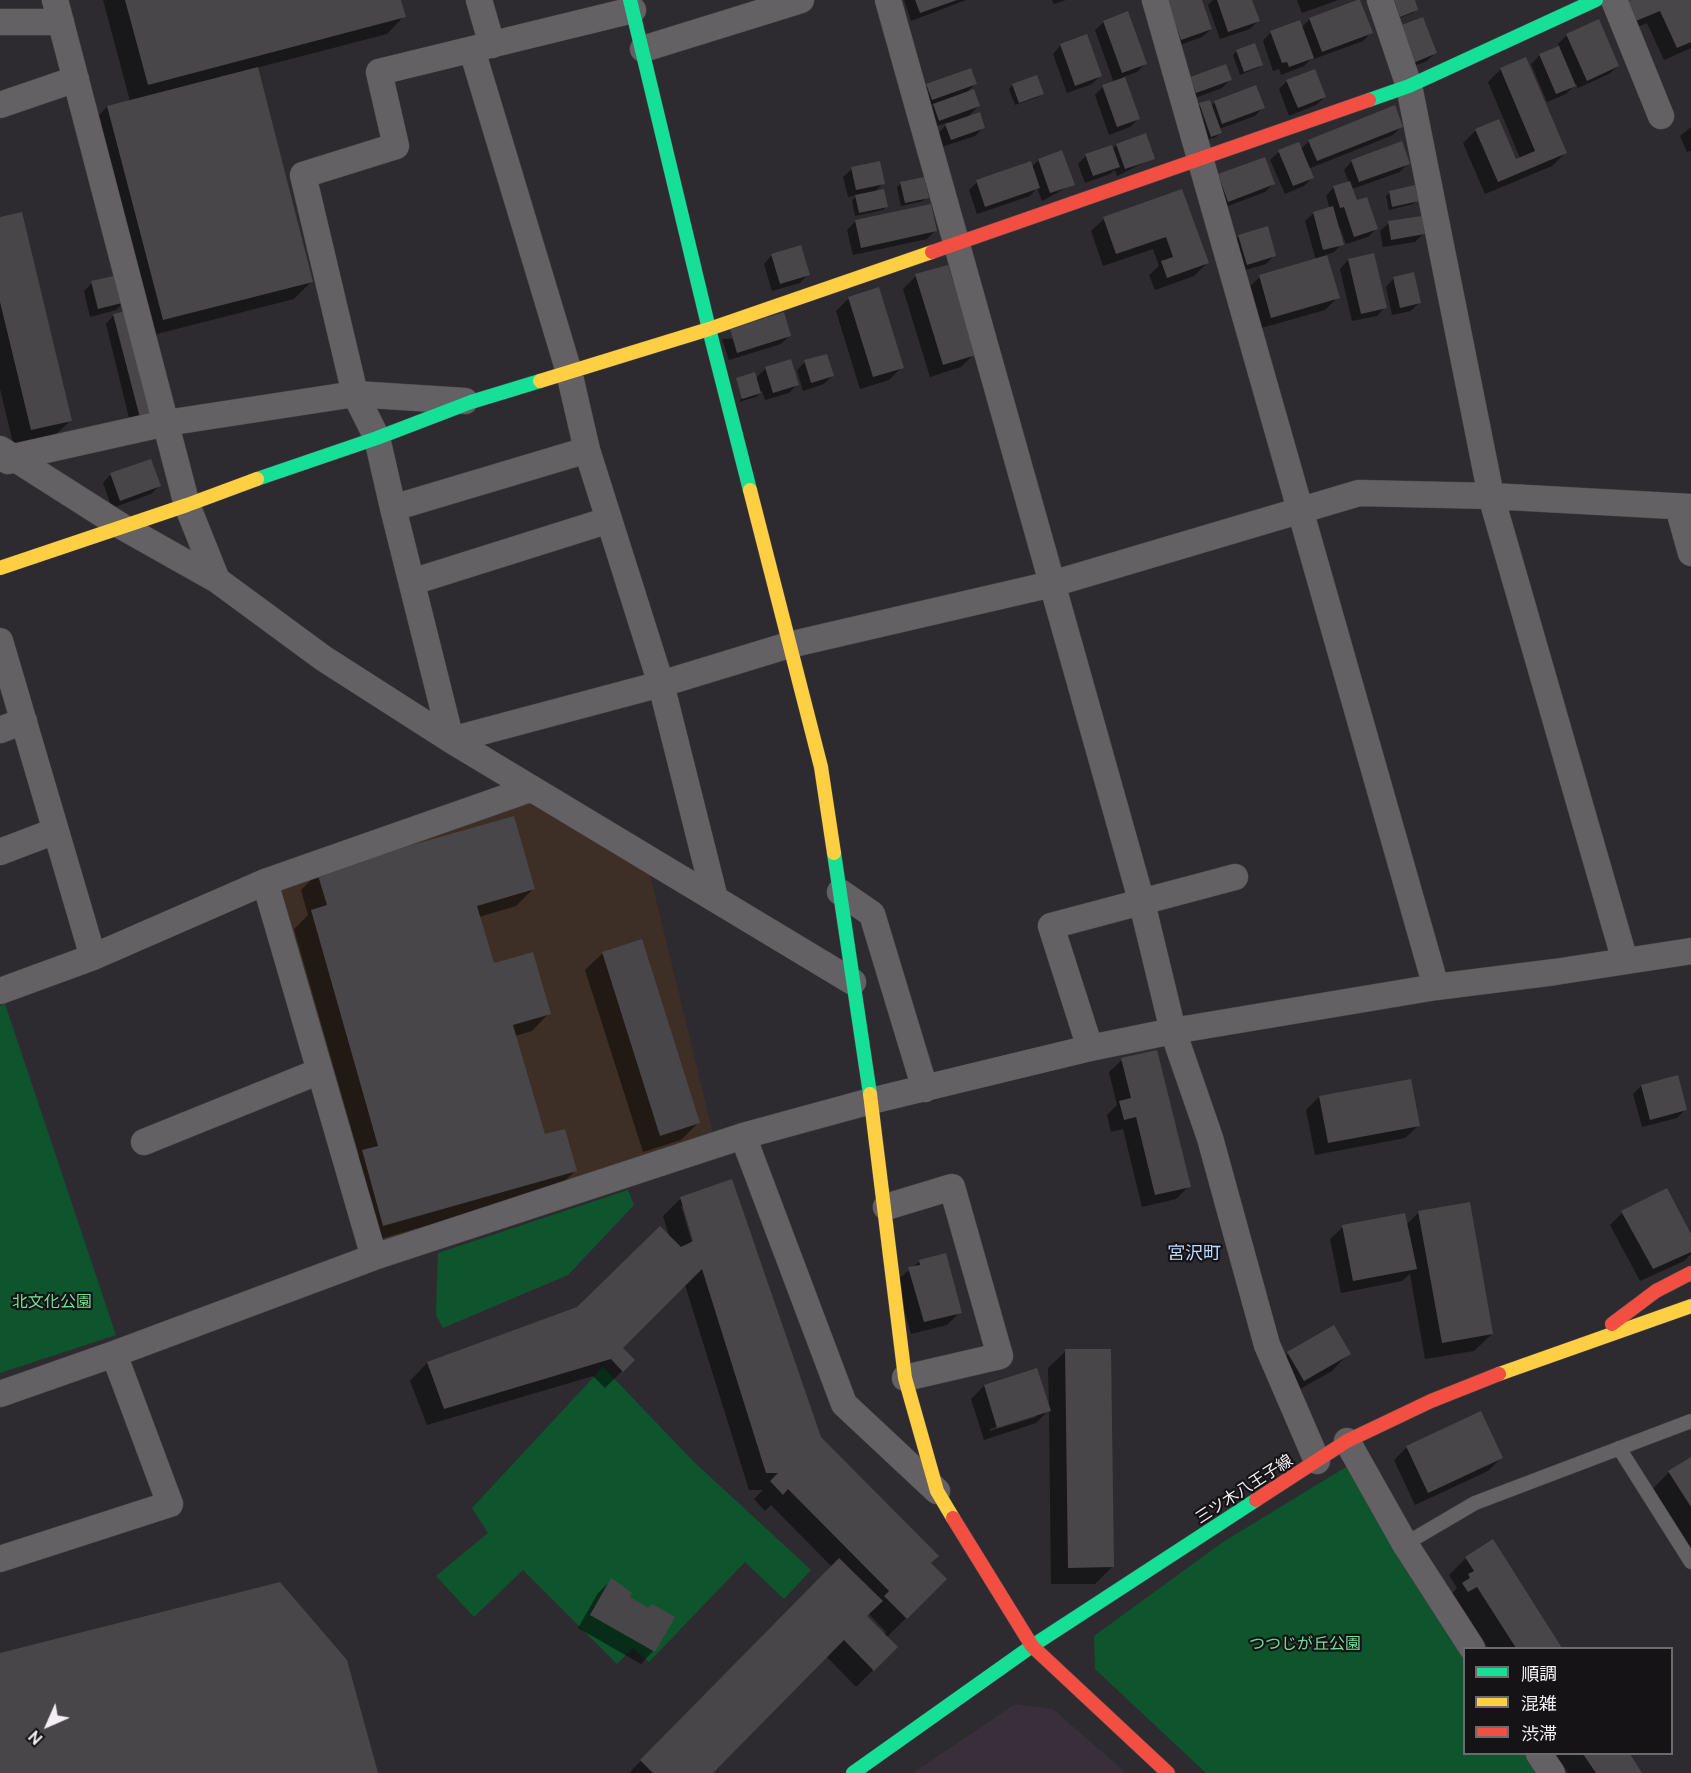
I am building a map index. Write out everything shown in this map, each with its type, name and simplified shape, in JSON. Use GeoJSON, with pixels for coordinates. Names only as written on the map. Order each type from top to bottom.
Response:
{"type":"FeatureCollection","features":[{"type":"Feature","properties":{"kind":"street"},"geometry":{"type":"LineString","coordinates":[[478,0],[482,47],[569,372],[587,450],[661,684],[715,899]]}},
{"type":"Feature","properties":{"kind":"street"},"geometry":{"type":"LineString","coordinates":[[643,49],[752,7],[801,0]]}},
{"type":"Feature","properties":{"kind":"street"},"geometry":{"type":"LineString","coordinates":[[888,0],[1142,903],[1173,1032],[1210,1138],[1267,1345],[1317,1461]]}},
{"type":"Feature","properties":{"kind":"street"},"geometry":{"type":"LineString","coordinates":[[1155,0],[1436,987]]}},
{"type":"Feature","properties":{"kind":"street"},"geometry":{"type":"LineString","coordinates":[[1380,0],[1409,86],[1491,496],[1625,961]]}},
{"type":"Feature","properties":{"kind":"street"},"geometry":{"type":"LineString","coordinates":[[0,568],[187,505],[471,402],[709,329],[1409,86],[1565,6],[1596,0]]}},
{"type":"Feature","properties":{"kind":"street"},"geometry":{"type":"LineString","coordinates":[[1614,0],[1661,116]]}},
{"type":"Feature","properties":{"kind":"street"},"geometry":{"type":"LineString","coordinates":[[451,740],[377,438],[355,394],[303,175],[396,146],[379,72],[482,47],[631,5],[709,329],[821,767],[886,1207],[905,1378],[937,1491]]}},
{"type":"Feature","properties":{"kind":"street"},"geometry":{"type":"LineString","coordinates":[[0,22],[58,11],[187,505],[217,580]]}},
{"type":"Feature","properties":{"kind":"street"},"geometry":{"type":"LineString","coordinates":[[0,105],[76,79]]}},
{"type":"Feature","properties":{"kind":"street"},"geometry":{"type":"LineString","coordinates":[[5,457],[166,423],[355,394],[471,402]]}},
{"type":"Feature","properties":{"kind":"street"},"geometry":{"type":"LineString","coordinates":[[393,508],[587,450]]}},
{"type":"Feature","properties":{"kind":"street"},"geometry":{"type":"LineString","coordinates":[[5,457],[217,580],[323,658],[451,740],[853,982]]}},
{"type":"Feature","properties":{"kind":"street"},"geometry":{"type":"LineString","coordinates":[[451,740],[661,684],[789,645],[1052,584],[1359,493],[1491,496],[1684,507],[1691,553]]}},
{"type":"Feature","properties":{"kind":"street"},"geometry":{"type":"LineString","coordinates":[[412,582],[609,520]]}},
{"type":"Feature","properties":{"kind":"street"},"geometry":{"type":"LineString","coordinates":[[0,641],[12,725],[55,831],[93,957]]}},
{"type":"Feature","properties":{"kind":"street"},"geometry":{"type":"LineString","coordinates":[[0,991],[93,957],[265,882],[530,789]]}},
{"type":"Feature","properties":{"kind":"street"},"geometry":{"type":"LineString","coordinates":[[0,852],[55,831]]}},
{"type":"Feature","properties":{"kind":"street"},"geometry":{"type":"LineString","coordinates":[[1090,1048],[1051,926],[1235,877]]}},
{"type":"Feature","properties":{"kind":"street"},"geometry":{"type":"LineString","coordinates":[[265,882],[374,1257]]}},
{"type":"Feature","properties":{"kind":"street"},"geometry":{"type":"LineString","coordinates":[[840,892],[872,914],[925,1089]]}},
{"type":"Feature","properties":{"kind":"street"},"geometry":{"type":"LineString","coordinates":[[0,1394],[374,1257],[743,1136],[871,1101],[1090,1048],[1173,1032],[1436,987],[1556,972],[1691,951]]}},
{"type":"Feature","properties":{"kind":"street"},"geometry":{"type":"LineString","coordinates":[[144,1142],[320,1071]]}},
{"type":"Feature","properties":{"kind":"street"},"geometry":{"type":"LineString","coordinates":[[743,1136],[844,1404],[937,1491],[1032,1646],[1168,1773]]}},
{"type":"Feature","properties":{"kind":"street"},"geometry":{"type":"LineString","coordinates":[[886,1207],[952,1187],[1000,1356],[905,1378]]}},
{"type":"Feature","properties":{"kind":"street"},"geometry":{"type":"LineString","coordinates":[[1589,1341],[1656,1291],[1691,1273]]}},
{"type":"Feature","properties":{"kind":"street","name":"三ツ木八王子線"},"geometry":{"type":"LineString","coordinates":[[853,1773],[1032,1646],[1347,1441],[1384,1421],[1491,1376],[1691,1306]]}},
{"type":"Feature","properties":{"kind":"street"},"geometry":{"type":"LineString","coordinates":[[1589,1341],[1680,1324]]}},
{"type":"Feature","properties":{"kind":"street"},"geometry":{"type":"LineString","coordinates":[[0,1559],[170,1504],[114,1354]]}},
{"type":"Feature","properties":{"kind":"street"},"geometry":{"type":"LineString","coordinates":[[1347,1441],[1405,1544],[1471,1647]]}},
{"type":"Feature","properties":{"kind":"street"},"geometry":{"type":"LineString","coordinates":[[1540,1755],[1552,1773]]}},
{"type":"Feature","properties":{"kind":"lane"},"geometry":{"type":"LineString","coordinates":[[1405,1544],[1475,1503],[1691,1420]]}},
{"type":"Feature","properties":{"kind":"lane"},"geometry":{"type":"LineString","coordinates":[[1619,1448],[1691,1562]]}},
{"type":"Feature","properties":{"kind":"shaded area"},"geometry":{"type":"Polygon","coordinates":[[[546,789],[644,850],[714,1138],[382,1242],[272,882],[546,789]]]}},
{"type":"Feature","properties":{"kind":"shaded area"},"geometry":{"type":"Polygon","coordinates":[[[1015,1704],[1053,1709],[1126,1773],[913,1773],[1015,1704]]]}},
{"type":"Feature","properties":{"kind":"green space","name":"北文化公園"},"geometry":{"type":"Polygon","coordinates":[[[5,1004],[116,1335],[0,1373],[0,1006],[5,1004]]]}},
{"type":"Feature","properties":{"kind":"green space"},"geometry":{"type":"Polygon","coordinates":[[[628,1190],[634,1205],[568,1275],[443,1328],[436,1315],[438,1253],[628,1190]]]}},
{"type":"Feature","properties":{"kind":"green space"},"geometry":{"type":"Polygon","coordinates":[[[603,1367],[693,1461],[811,1570],[784,1599],[745,1562],[649,1662],[633,1648],[617,1664],[523,1570],[474,1617],[436,1576],[488,1533],[472,1508],[603,1367]]]}},
{"type":"Feature","properties":{"kind":"green space","name":"つつじが丘公園"},"geometry":{"type":"Polygon","coordinates":[[[1346,1467],[1463,1655],[1463,1755],[1526,1755],[1537,1773],[1206,1773],[1095,1669],[1094,1636],[1223,1542],[1346,1467]]]}},
{"type":"Feature","properties":{"kind":"building"},"geometry":{"type":"Polygon","coordinates":[[[125,0],[401,0],[406,17],[148,85],[125,0]]]}},
{"type":"Feature","properties":{"kind":"building"},"geometry":{"type":"Polygon","coordinates":[[[915,0],[957,0],[920,13],[915,0]]]}},
{"type":"Feature","properties":{"kind":"building"},"geometry":{"type":"Polygon","coordinates":[[[1167,0],[1202,0],[1212,29],[1181,40],[1167,0]]]}},
{"type":"Feature","properties":{"kind":"building"},"geometry":{"type":"Polygon","coordinates":[[[1217,0],[1252,0],[1260,21],[1228,32],[1217,0]]]}},
{"type":"Feature","properties":{"kind":"building"},"geometry":{"type":"Polygon","coordinates":[[[1360,0],[1373,33],[1322,52],[1309,18],[1360,0]]]}},
{"type":"Feature","properties":{"kind":"building"},"geometry":{"type":"Polygon","coordinates":[[[1394,0],[1415,0],[1418,10],[1400,17],[1394,0]]]}},
{"type":"Feature","properties":{"kind":"building"},"geometry":{"type":"Polygon","coordinates":[[[1691,0],[1691,42],[1677,48],[1660,11],[1636,21],[1628,1],[1691,0]]]}},
{"type":"Feature","properties":{"kind":"building"},"geometry":{"type":"Polygon","coordinates":[[[1128,11],[1147,64],[1122,73],[1103,21],[1128,11]]]}},
{"type":"Feature","properties":{"kind":"building"},"geometry":{"type":"Polygon","coordinates":[[[1423,17],[1437,53],[1413,63],[1399,26],[1423,17]]]}},
{"type":"Feature","properties":{"kind":"building"},"geometry":{"type":"Polygon","coordinates":[[[1599,19],[1619,66],[1587,81],[1566,34],[1599,19]]]}},
{"type":"Feature","properties":{"kind":"building"},"geometry":{"type":"Polygon","coordinates":[[[1300,20],[1314,58],[1289,67],[1287,62],[1282,63],[1270,31],[1300,20]]]}},
{"type":"Feature","properties":{"kind":"building"},"geometry":{"type":"Polygon","coordinates":[[[1087,34],[1102,76],[1075,86],[1060,44],[1087,34]]]}},
{"type":"Feature","properties":{"kind":"building"},"geometry":{"type":"Polygon","coordinates":[[[1255,43],[1263,65],[1244,72],[1236,50],[1255,43]]]}},
{"type":"Feature","properties":{"kind":"building"},"geometry":{"type":"Polygon","coordinates":[[[1559,46],[1576,86],[1556,94],[1539,54],[1559,46]]]}},
{"type":"Feature","properties":{"kind":"building"},"geometry":{"type":"Polygon","coordinates":[[[1526,57],[1567,153],[1498,182],[1475,129],[1499,119],[1516,159],[1535,151],[1500,68],[1526,57]]]}},
{"type":"Feature","properties":{"kind":"building"},"geometry":{"type":"Polygon","coordinates":[[[1226,64],[1232,80],[1196,93],[1190,77],[1226,64]]]}},
{"type":"Feature","properties":{"kind":"building"},"geometry":{"type":"Polygon","coordinates":[[[258,67],[313,282],[163,320],[107,106],[258,67]]]}},
{"type":"Feature","properties":{"kind":"building"},"geometry":{"type":"Polygon","coordinates":[[[971,68],[977,84],[932,100],[926,84],[971,68]]]}},
{"type":"Feature","properties":{"kind":"building"},"geometry":{"type":"Polygon","coordinates":[[[1315,69],[1326,97],[1298,108],[1286,80],[1315,69]]]}},
{"type":"Feature","properties":{"kind":"building"},"geometry":{"type":"Polygon","coordinates":[[[1037,75],[1044,94],[1019,103],[1012,84],[1037,75]]]}},
{"type":"Feature","properties":{"kind":"building"},"geometry":{"type":"Polygon","coordinates":[[[1125,77],[1140,119],[1117,127],[1102,85],[1125,77]]]}},
{"type":"Feature","properties":{"kind":"building"},"geometry":{"type":"Polygon","coordinates":[[[1256,85],[1265,108],[1222,124],[1214,101],[1256,85]]]}},
{"type":"Feature","properties":{"kind":"building"},"geometry":{"type":"Polygon","coordinates":[[[974,89],[980,106],[939,121],[933,104],[974,89]]]}},
{"type":"Feature","properties":{"kind":"building"},"geometry":{"type":"Polygon","coordinates":[[[1210,100],[1222,133],[1211,137],[1199,103],[1210,100]]]}},
{"type":"Feature","properties":{"kind":"building"},"geometry":{"type":"Polygon","coordinates":[[[1395,105],[1403,127],[1317,161],[1308,140],[1395,105]]]}},
{"type":"Feature","properties":{"kind":"building"},"geometry":{"type":"Polygon","coordinates":[[[980,112],[985,128],[951,140],[945,124],[980,112]]]}},
{"type":"Feature","properties":{"kind":"building"},"geometry":{"type":"Polygon","coordinates":[[[1146,133],[1155,159],[1125,169],[1116,144],[1146,133]]]}},
{"type":"Feature","properties":{"kind":"building"},"geometry":{"type":"Polygon","coordinates":[[[1402,141],[1410,164],[1359,182],[1351,160],[1402,141]]]}},
{"type":"Feature","properties":{"kind":"building"},"geometry":{"type":"Polygon","coordinates":[[[1299,142],[1314,178],[1293,186],[1278,150],[1299,142]]]}},
{"type":"Feature","properties":{"kind":"building"},"geometry":{"type":"Polygon","coordinates":[[[1112,145],[1120,167],[1093,176],[1085,154],[1112,145]]]}},
{"type":"Feature","properties":{"kind":"building"},"geometry":{"type":"Polygon","coordinates":[[[1062,150],[1075,185],[1050,193],[1038,159],[1062,150]]]}},
{"type":"Feature","properties":{"kind":"building"},"geometry":{"type":"Polygon","coordinates":[[[1265,157],[1275,184],[1228,202],[1218,174],[1265,157]]]}},
{"type":"Feature","properties":{"kind":"building"},"geometry":{"type":"Polygon","coordinates":[[[880,161],[885,184],[856,190],[851,167],[880,161]]]}},
{"type":"Feature","properties":{"kind":"building"},"geometry":{"type":"Polygon","coordinates":[[[1031,161],[1040,188],[985,207],[976,180],[1031,161]]]}},
{"type":"Feature","properties":{"kind":"building"},"geometry":{"type":"Polygon","coordinates":[[[924,177],[929,198],[905,203],[900,182],[924,177]]]}},
{"type":"Feature","properties":{"kind":"building"},"geometry":{"type":"Polygon","coordinates":[[[1350,181],[1357,200],[1367,197],[1378,229],[1354,237],[1344,207],[1340,208],[1333,186],[1350,181]]]}},
{"type":"Feature","properties":{"kind":"building"},"geometry":{"type":"Polygon","coordinates":[[[1415,185],[1419,201],[1392,207],[1389,191],[1415,185]]]}},
{"type":"Feature","properties":{"kind":"building"},"geometry":{"type":"Polygon","coordinates":[[[884,189],[888,207],[859,213],[855,195],[884,189]]]}},
{"type":"Feature","properties":{"kind":"building"},"geometry":{"type":"Polygon","coordinates":[[[1182,189],[1209,263],[1167,278],[1161,261],[1173,257],[1166,237],[1116,254],[1103,217],[1182,189]]]}},
{"type":"Feature","properties":{"kind":"building"},"geometry":{"type":"Polygon","coordinates":[[[931,204],[937,231],[861,248],[855,220],[931,204]]]}},
{"type":"Feature","properties":{"kind":"building"},"geometry":{"type":"Polygon","coordinates":[[[1333,206],[1344,245],[1323,250],[1313,212],[1333,206]]]}},
{"type":"Feature","properties":{"kind":"building"},"geometry":{"type":"Polygon","coordinates":[[[22,212],[72,421],[31,430],[0,302],[0,217],[22,212]]]}},
{"type":"Feature","properties":{"kind":"building"},"geometry":{"type":"Polygon","coordinates":[[[1422,216],[1425,234],[1391,240],[1388,221],[1422,216]]]}},
{"type":"Feature","properties":{"kind":"building"},"geometry":{"type":"Polygon","coordinates":[[[1268,226],[1276,256],[1247,265],[1238,235],[1268,226]]]}},
{"type":"Feature","properties":{"kind":"building"},"geometry":{"type":"Polygon","coordinates":[[[801,245],[810,275],[780,284],[771,254],[801,245]]]}},
{"type":"Feature","properties":{"kind":"building"},"geometry":{"type":"Polygon","coordinates":[[[1374,253],[1387,308],[1361,314],[1348,259],[1374,253]]]}},
{"type":"Feature","properties":{"kind":"building"},"geometry":{"type":"Polygon","coordinates":[[[1327,255],[1340,298],[1271,318],[1259,275],[1327,255]]]}},
{"type":"Feature","properties":{"kind":"building"},"geometry":{"type":"Polygon","coordinates":[[[948,265],[976,355],[943,365],[915,274],[948,265]]]}},
{"type":"Feature","properties":{"kind":"building"},"geometry":{"type":"Polygon","coordinates":[[[1414,272],[1421,303],[1400,308],[1393,277],[1414,272]]]}},
{"type":"Feature","properties":{"kind":"building"},"geometry":{"type":"Polygon","coordinates":[[[118,275],[126,302],[98,309],[91,281],[118,275]]]}},
{"type":"Feature","properties":{"kind":"building"},"geometry":{"type":"Polygon","coordinates":[[[879,287],[904,368],[873,377],[848,297],[879,287]]]}},
{"type":"Feature","properties":{"kind":"building"},"geometry":{"type":"Polygon","coordinates":[[[130,310],[156,414],[140,418],[113,314],[130,310]]]}},
{"type":"Feature","properties":{"kind":"building"},"geometry":{"type":"Polygon","coordinates":[[[784,312],[791,336],[737,353],[730,329],[784,312]]]}},
{"type":"Feature","properties":{"kind":"building"},"geometry":{"type":"Polygon","coordinates":[[[827,354],[834,376],[811,383],[804,360],[827,354]]]}},
{"type":"Feature","properties":{"kind":"building"},"geometry":{"type":"Polygon","coordinates":[[[791,359],[799,385],[773,393],[765,367],[791,359]]]}},
{"type":"Feature","properties":{"kind":"building"},"geometry":{"type":"Polygon","coordinates":[[[755,372],[761,393],[742,399],[736,378],[755,372]]]}},
{"type":"Feature","properties":{"kind":"building"},"geometry":{"type":"Polygon","coordinates":[[[151,459],[161,486],[120,501],[110,473],[151,459]]]}},
{"type":"Feature","properties":{"kind":"building"},"geometry":{"type":"Polygon","coordinates":[[[514,816],[535,889],[477,906],[494,963],[533,952],[551,1014],[513,1025],[545,1134],[565,1129],[577,1171],[383,1226],[362,1150],[378,1146],[311,910],[327,905],[317,872],[514,816]]]}},
{"type":"Feature","properties":{"kind":"building"},"geometry":{"type":"Polygon","coordinates":[[[642,939],[700,1123],[660,1136],[602,952],[642,939]]]}},
{"type":"Feature","properties":{"kind":"building"},"geometry":{"type":"Polygon","coordinates":[[[1157,1050],[1191,1187],[1155,1195],[1136,1117],[1124,1120],[1119,1101],[1131,1098],[1121,1058],[1157,1050]]]}},
{"type":"Feature","properties":{"kind":"building"},"geometry":{"type":"Polygon","coordinates":[[[1678,1075],[1687,1110],[1650,1120],[1641,1085],[1678,1075]]]}},
{"type":"Feature","properties":{"kind":"building"},"geometry":{"type":"Polygon","coordinates":[[[1411,1079],[1420,1126],[1328,1143],[1319,1096],[1411,1079]]]}},
{"type":"Feature","properties":{"kind":"building"},"geometry":{"type":"Polygon","coordinates":[[[732,1179],[821,1437],[939,1556],[931,1563],[947,1579],[907,1619],[884,1596],[889,1591],[788,1489],[783,1495],[770,1481],[778,1473],[766,1473],[702,1269],[623,1348],[635,1360],[623,1372],[611,1359],[444,1409],[427,1362],[577,1307],[660,1226],[681,1247],[693,1241],[680,1197],[732,1179]]]}},
{"type":"Feature","properties":{"kind":"building"},"geometry":{"type":"Polygon","coordinates":[[[1667,1188],[1691,1234],[1691,1252],[1653,1269],[1621,1211],[1667,1188]]]}},
{"type":"Feature","properties":{"kind":"building"},"geometry":{"type":"Polygon","coordinates":[[[1470,1202],[1493,1334],[1442,1343],[1418,1211],[1470,1202]]]}},
{"type":"Feature","properties":{"kind":"building"},"geometry":{"type":"Polygon","coordinates":[[[1405,1213],[1417,1269],[1353,1281],[1342,1225],[1405,1213]]]}},
{"type":"Feature","properties":{"kind":"building"},"geometry":{"type":"Polygon","coordinates":[[[946,1253],[962,1313],[924,1322],[908,1267],[920,1265],[919,1260],[946,1253]]]}},
{"type":"Feature","properties":{"kind":"building"},"geometry":{"type":"Polygon","coordinates":[[[1334,1325],[1351,1354],[1304,1381],[1287,1352],[1334,1325]]]}},
{"type":"Feature","properties":{"kind":"building"},"geometry":{"type":"Polygon","coordinates":[[[1065,1349],[1111,1349],[1114,1567],[1068,1568],[1065,1349]]]}},
{"type":"Feature","properties":{"kind":"building"},"geometry":{"type":"Polygon","coordinates":[[[1037,1368],[1051,1411],[997,1428],[984,1385],[1037,1368]]]}},
{"type":"Feature","properties":{"kind":"building"},"geometry":{"type":"Polygon","coordinates":[[[1481,1411],[1503,1458],[1428,1493],[1406,1446],[1481,1411]]]}},
{"type":"Feature","properties":{"kind":"building"},"geometry":{"type":"Polygon","coordinates":[[[1691,1457],[1691,1507],[1668,1471],[1691,1457]]]}},
{"type":"Feature","properties":{"kind":"building"},"geometry":{"type":"Polygon","coordinates":[[[1493,1539],[1561,1647],[1515,1647],[1477,1587],[1468,1592],[1462,1583],[1470,1578],[1468,1574],[1474,1571],[1465,1557],[1493,1539]]]}},
{"type":"Feature","properties":{"kind":"building"},"geometry":{"type":"Polygon","coordinates":[[[839,1558],[883,1601],[867,1616],[898,1647],[874,1671],[844,1640],[713,1773],[653,1773],[640,1760],[839,1558]]]}},
{"type":"Feature","properties":{"kind":"building"},"geometry":{"type":"Polygon","coordinates":[[[611,1578],[632,1593],[630,1597],[648,1608],[652,1604],[675,1617],[655,1652],[590,1615],[611,1578]]]}},
{"type":"Feature","properties":{"kind":"building"},"geometry":{"type":"Polygon","coordinates":[[[280,1582],[347,1660],[378,1773],[0,1773],[0,1653],[280,1582]]]}},
{"type":"Feature","properties":{"kind":"building"},"geometry":{"type":"Polygon","coordinates":[[[1584,1755],[1631,1755],[1642,1773],[1596,1773],[1584,1755]]]}},
{"type":"Feature","properties":{"kind":"traffic: fast"},"geometry":{"type":"LineString","coordinates":[[630,0],[750,490]]}},
{"type":"Feature","properties":{"kind":"traffic: fast"},"geometry":{"type":"LineString","coordinates":[[1369,100],[1409,86],[1596,0]]}},
{"type":"Feature","properties":{"kind":"traffic: fast"},"geometry":{"type":"LineString","coordinates":[[257,479],[377,438],[471,402],[540,381]]}},
{"type":"Feature","properties":{"kind":"traffic: fast"},"geometry":{"type":"LineString","coordinates":[[834,853],[870,1094]]}},
{"type":"Feature","properties":{"kind":"traffic: fast"},"geometry":{"type":"LineString","coordinates":[[853,1773],[1032,1646],[1256,1500]]}},
{"type":"Feature","properties":{"kind":"traffic: slow"},"geometry":{"type":"LineString","coordinates":[[540,381],[709,329],[932,252]]}},
{"type":"Feature","properties":{"kind":"traffic: slow"},"geometry":{"type":"LineString","coordinates":[[0,568],[257,479]]}},
{"type":"Feature","properties":{"kind":"traffic: slow"},"geometry":{"type":"LineString","coordinates":[[750,490],[821,767],[834,853]]}},
{"type":"Feature","properties":{"kind":"traffic: slow"},"geometry":{"type":"LineString","coordinates":[[870,1094],[905,1378],[937,1491],[953,1518]]}},
{"type":"Feature","properties":{"kind":"traffic: slow"},"geometry":{"type":"LineString","coordinates":[[1499,1374],[1691,1306]]}},
{"type":"Feature","properties":{"kind":"traffic: jam"},"geometry":{"type":"LineString","coordinates":[[932,252],[1369,100]]}},
{"type":"Feature","properties":{"kind":"traffic: jam"},"geometry":{"type":"LineString","coordinates":[[1612,1324],[1656,1291],[1691,1273]]}},
{"type":"Feature","properties":{"kind":"traffic: jam"},"geometry":{"type":"LineString","coordinates":[[1256,1500],[1347,1441],[1431,1401],[1499,1374]]}},
{"type":"Feature","properties":{"kind":"traffic: jam"},"geometry":{"type":"LineString","coordinates":[[953,1518],[1032,1646],[1168,1773]]}},
{"type":"Feature","properties":{"kind":"district","name":"宮沢町"},"geometry":{"type":"Point","coordinates":[1194,1253]}}]}
